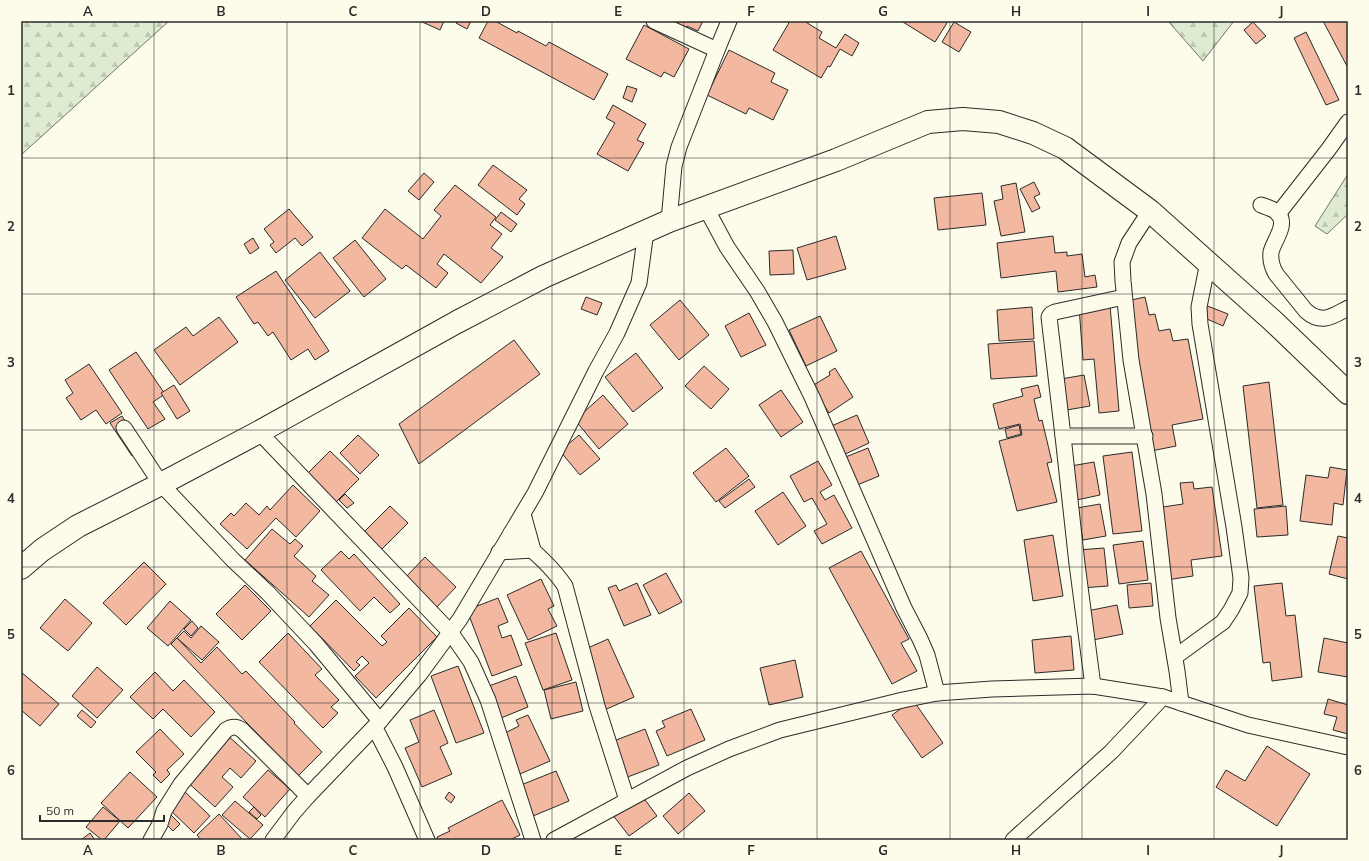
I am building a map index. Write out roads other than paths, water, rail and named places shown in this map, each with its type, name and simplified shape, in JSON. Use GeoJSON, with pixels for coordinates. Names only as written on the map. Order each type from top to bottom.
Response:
{"type":"FeatureCollection","features":[{"type":"Feature","properties":{"kind":"main road"},"geometry":{"type":"LineString","coordinates":[[21,568],[42,550],[78,526],[259,432],[458,322],[543,277],[669,221],[836,160],[928,122],[963,119],[999,122],[1033,133],[1065,148],[1150,211],[1278,326],[1348,393]]}},
{"type":"Feature","properties":{"kind":"street"},"geometry":{"type":"LineString","coordinates":[[654,21],[717,50]]}},
{"type":"Feature","properties":{"kind":"street"},"geometry":{"type":"LineString","coordinates":[[669,221],[674,166],[717,50],[730,21]]}},
{"type":"Feature","properties":{"kind":"street"},"geometry":{"type":"LineString","coordinates":[[1278,214],[1348,122]]}},
{"type":"Feature","properties":{"kind":"street"},"geometry":{"type":"LineString","coordinates":[[1261,204],[1273,210],[1281,218],[1281,228],[1271,254],[1273,267],[1276,274],[1306,311],[1311,316],[1323,319],[1334,316],[1348,308]]}},
{"type":"Feature","properties":{"kind":"street"},"geometry":{"type":"LineString","coordinates":[[706,208],[727,247],[757,291],[775,322],[812,397],[904,608],[928,656],[937,693]]}},
{"type":"Feature","properties":{"kind":"street"},"geometry":{"type":"LineString","coordinates":[[1150,211],[1129,243],[1122,262],[1124,297],[1131,360],[1154,494],[1168,618],[1181,703]]}},
{"type":"Feature","properties":{"kind":"street"},"geometry":{"type":"LineString","coordinates":[[273,840],[308,796],[378,725],[451,633],[523,514],[617,333],[639,283],[646,231]]}},
{"type":"Feature","properties":{"kind":"street"},"geometry":{"type":"LineString","coordinates":[[1175,657],[1224,622],[1240,593],[1241,578],[1236,541],[1200,324],[1199,307],[1208,262]]}},
{"type":"Feature","properties":{"kind":"street"},"geometry":{"type":"LineString","coordinates":[[1093,686],[1076,564],[1049,318],[1051,314],[1055,312],[1124,297]]}},
{"type":"Feature","properties":{"kind":"street"},"geometry":{"type":"LineString","coordinates":[[124,428],[161,484],[316,644],[378,725],[426,840]]}},
{"type":"Feature","properties":{"kind":"street"},"geometry":{"type":"LineString","coordinates":[[259,432],[451,633],[471,662],[488,700],[533,840]]}},
{"type":"Feature","properties":{"kind":"street"},"geometry":{"type":"LineString","coordinates":[[1063,436],[1145,436]]}},
{"type":"Feature","properties":{"kind":"street"},"geometry":{"type":"LineString","coordinates":[[523,514],[533,550]]}},
{"type":"Feature","properties":{"kind":"street"},"geometry":{"type":"LineString","coordinates":[[511,533],[533,550],[560,578],[565,586],[597,706],[627,800]]}},
{"type":"Feature","properties":{"kind":"street"},"geometry":{"type":"LineString","coordinates":[[499,552],[533,550]]}},
{"type":"Feature","properties":{"kind":"street"},"geometry":{"type":"LineString","coordinates":[[554,840],[687,768],[729,749],[780,730],[937,693],[992,689],[1093,686],[1163,697],[1248,725],[1348,747]]}},
{"type":"Feature","properties":{"kind":"street"},"geometry":{"type":"LineString","coordinates":[[1013,840],[1111,752],[1163,697]]}},
{"type":"Feature","properties":{"kind":"street"},"geometry":{"type":"LineString","coordinates":[[151,840],[160,824],[164,811],[181,784],[226,730],[231,727],[237,727],[242,730],[308,796]]}}]}
